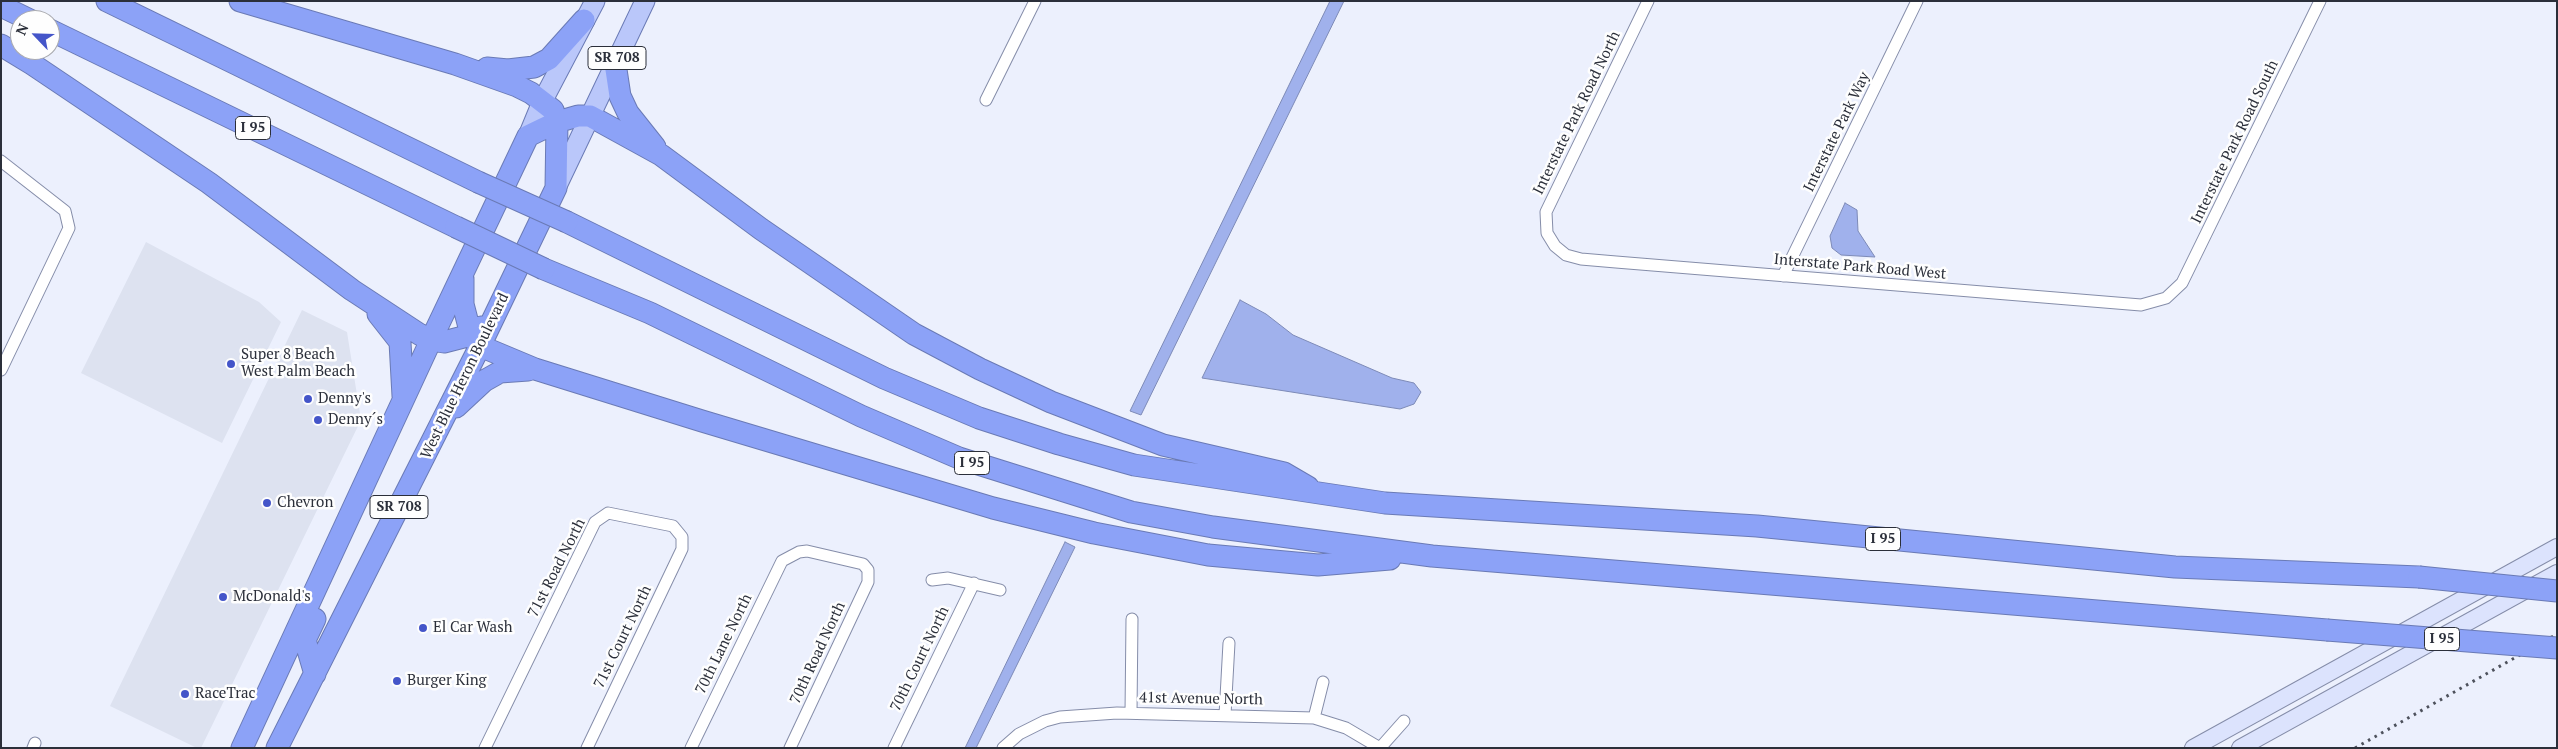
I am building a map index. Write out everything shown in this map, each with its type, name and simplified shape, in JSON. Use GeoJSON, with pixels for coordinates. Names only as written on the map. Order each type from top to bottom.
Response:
{"type":"FeatureCollection","features":[{"type":"Feature","properties":{"kind":"highway","name":"I 95"},"geometry":{"type":"LineString","coordinates":[[107,1],[478,182],[567,222],[884,378],[979,418],[1059,444],[1134,465],[1386,503],[1757,526],[2175,567],[2418,577],[2557,590]]}},
{"type":"Feature","properties":{"kind":"highway"},"geometry":{"type":"LineString","coordinates":[[240,1],[454,64],[517,86],[553,110],[558,122],[556,188]]}},
{"type":"Feature","properties":{"kind":"highway"},"geometry":{"type":"LineString","coordinates":[[454,64],[508,70],[534,67],[549,59],[584,20]]}},
{"type":"Feature","properties":{"kind":"highway","name":"I 95"},"geometry":{"type":"LineString","coordinates":[[60,35],[544,269],[650,313],[887,428],[959,458],[1041,486],[1131,512],[1213,527],[1432,556],[2557,648]]}},
{"type":"Feature","properties":{"kind":"highway"},"geometry":{"type":"LineString","coordinates":[[1,46],[56,79],[209,183],[352,290],[431,340],[444,342],[476,340],[535,370],[993,508],[1094,533],[1208,555],[1318,565],[1432,556]]}},
{"type":"Feature","properties":{"kind":"highway"},"geometry":{"type":"LineString","coordinates":[[615,63],[620,96],[628,114],[661,155]]}},
{"type":"Feature","properties":{"kind":"highway"},"geometry":{"type":"LineString","coordinates":[[528,136],[558,122],[578,116],[590,116],[661,155],[761,230],[914,334],[980,369],[1051,402],[1163,445],[1284,473],[1319,493]]}},
{"type":"Feature","properties":{"kind":"highway","name":"SR 708"},"geometry":{"type":"LineString","coordinates":[[242,748],[431,340],[528,136]]}},
{"type":"Feature","properties":{"kind":"highway","name":"West Blue Heron Boulevard"},"geometry":{"type":"LineString","coordinates":[[277,748],[442,422],[476,340],[498,312],[556,188]]}},
{"type":"Feature","properties":{"kind":"highway"},"geometry":{"type":"LineString","coordinates":[[463,275],[463,304],[476,340]]}},
{"type":"Feature","properties":{"kind":"highway"},"geometry":{"type":"LineString","coordinates":[[352,290],[384,320],[400,342],[403,401]]}},
{"type":"Feature","properties":{"kind":"highway"},"geometry":{"type":"LineString","coordinates":[[442,422],[470,393],[484,381],[500,372],[535,370]]}},
{"type":"Feature","properties":{"kind":"highway"},"geometry":{"type":"LineString","coordinates":[[315,674],[306,640],[340,566],[333,554]]}},
{"type":"Feature","properties":{"kind":"highway"},"geometry":{"type":"LineString","coordinates":[[266,748],[285,706],[276,677]]}},
{"type":"Feature","properties":{"kind":"main road","name":"SR 708"},"geometry":{"type":"LineString","coordinates":[[528,136],[542,102],[595,1]]}},
{"type":"Feature","properties":{"kind":"main road","name":"West Blue Heron Boulevard"},"geometry":{"type":"LineString","coordinates":[[556,188],[645,1]]}},
{"type":"Feature","properties":{"kind":"main road"},"geometry":{"type":"LineString","coordinates":[[2193,748],[2557,547]]}},
{"type":"Feature","properties":{"kind":"main road"},"geometry":{"type":"LineString","coordinates":[[2240,748],[2557,573]]}},
{"type":"Feature","properties":{"kind":"main road"},"geometry":{"type":"LineString","coordinates":[[2213,748],[2270,718],[2287,696]]}},
{"type":"Feature","properties":{"kind":"street"},"geometry":{"type":"LineString","coordinates":[[986,100],[1035,1]]}},
{"type":"Feature","properties":{"kind":"street","name":"Interstate Park Road North"},"geometry":{"type":"LineString","coordinates":[[1550,240],[1545,219],[1549,205],[1648,1]]}},
{"type":"Feature","properties":{"kind":"street","name":"Interstate Park Way"},"geometry":{"type":"LineString","coordinates":[[1783,276],[1917,1]]}},
{"type":"Feature","properties":{"kind":"street","name":"Interstate Park Road South"},"geometry":{"type":"LineString","coordinates":[[2172,293],[2186,276],[2320,1]]}},
{"type":"Feature","properties":{"kind":"street"},"geometry":{"type":"LineString","coordinates":[[1,161],[65,211],[69,220],[68,235],[1,370]]}},
{"type":"Feature","properties":{"kind":"street","name":"Interstate Park Road West"},"geometry":{"type":"LineString","coordinates":[[1550,240],[1566,255],[1581,259],[2142,304],[2158,301],[2172,293]]}},
{"type":"Feature","properties":{"kind":"street","name":"71st Court North"},"geometry":{"type":"LineString","coordinates":[[587,748],[682,549],[682,537],[674,526],[608,513]]}},
{"type":"Feature","properties":{"kind":"street","name":"71st Road North"},"geometry":{"type":"LineString","coordinates":[[485,748],[595,522],[608,513]]}},
{"type":"Feature","properties":{"kind":"street","name":"70th Road North"},"geometry":{"type":"LineString","coordinates":[[788,557],[807,551],[863,564],[868,570],[868,582],[790,748]]}},
{"type":"Feature","properties":{"kind":"street","name":"70th Lane North"},"geometry":{"type":"LineString","coordinates":[[691,748],[777,568],[788,557]]}},
{"type":"Feature","properties":{"kind":"street"},"geometry":{"type":"LineString","coordinates":[[932,580],[948,578],[1000,590]]}},
{"type":"Feature","properties":{"kind":"street","name":"70th Court North"},"geometry":{"type":"LineString","coordinates":[[894,748],[974,583]]}},
{"type":"Feature","properties":{"kind":"street"},"geometry":{"type":"LineString","coordinates":[[1131,713],[1132,619]]}},
{"type":"Feature","properties":{"kind":"street"},"geometry":{"type":"LineString","coordinates":[[1225,715],[1229,643]]}},
{"type":"Feature","properties":{"kind":"street"},"geometry":{"type":"LineString","coordinates":[[1314,718],[1324,682]]}},
{"type":"Feature","properties":{"kind":"street","name":"41st Avenue North"},"geometry":{"type":"LineString","coordinates":[[1003,748],[1018,734],[1037,724],[1060,717],[1131,713],[1314,718],[1346,728],[1380,748]]}},
{"type":"Feature","properties":{"kind":"street"},"geometry":{"type":"LineString","coordinates":[[1380,748],[1404,722]]}},
{"type":"Feature","properties":{"kind":"shaded area"},"geometry":{"type":"Polygon","coordinates":[[[146,242],[259,302],[281,322],[222,443],[81,373],[146,242]]]}},
{"type":"Feature","properties":{"kind":"shaded area"},"geometry":{"type":"Polygon","coordinates":[[[302,310],[347,332],[361,420],[201,748],[197,748],[110,706],[302,310]]]}},
{"type":"Feature","properties":{"kind":"water"},"geometry":{"type":"Polygon","coordinates":[[[1330,1],[1344,1],[1141,415],[1130,411],[1330,1]]]}},
{"type":"Feature","properties":{"kind":"water"},"geometry":{"type":"Polygon","coordinates":[[[1845,203],[1857,210],[1858,231],[1875,257],[1841,255],[1832,248],[1830,236],[1845,203]]]}},
{"type":"Feature","properties":{"kind":"water"},"geometry":{"type":"Polygon","coordinates":[[[1240,300],[1266,314],[1293,335],[1392,378],[1414,383],[1421,392],[1414,404],[1400,409],[1202,378],[1240,300]]]}},
{"type":"Feature","properties":{"kind":"water"},"geometry":{"type":"Polygon","coordinates":[[[1065,542],[1075,547],[976,748],[965,748],[1065,542]]]}},
{"type":"Feature","properties":{"kind":"railway"},"geometry":{"type":"LineString","coordinates":[[2355,748],[2557,634]]}},
{"type":"Feature","properties":{"kind":"place","name":"Super 8 Beach West Palm Beach"},"geometry":{"type":"Point","coordinates":[231,364]}},
{"type":"Feature","properties":{"kind":"place","name":"Denny's"},"geometry":{"type":"Point","coordinates":[308,399]}},
{"type":"Feature","properties":{"kind":"place","name":"Denny´s"},"geometry":{"type":"Point","coordinates":[318,420]}},
{"type":"Feature","properties":{"kind":"place","name":"Chevron"},"geometry":{"type":"Point","coordinates":[267,503]}},
{"type":"Feature","properties":{"kind":"place","name":"McDonald's"},"geometry":{"type":"Point","coordinates":[223,597]}},
{"type":"Feature","properties":{"kind":"place","name":"El Car Wash"},"geometry":{"type":"Point","coordinates":[423,628]}},
{"type":"Feature","properties":{"kind":"place","name":"Burger King"},"geometry":{"type":"Point","coordinates":[397,681]}},
{"type":"Feature","properties":{"kind":"place","name":"RaceTrac"},"geometry":{"type":"Point","coordinates":[185,694]}}]}
